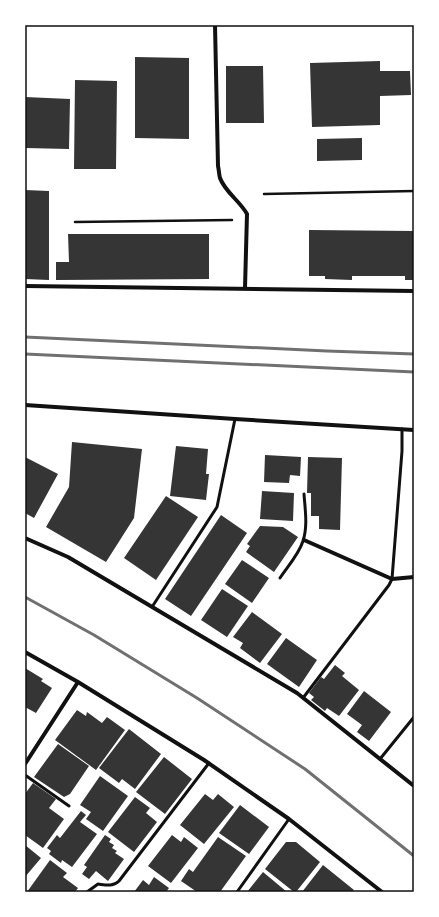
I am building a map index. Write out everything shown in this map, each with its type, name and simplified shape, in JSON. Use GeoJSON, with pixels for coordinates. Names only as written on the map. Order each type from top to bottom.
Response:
{"type":"FeatureCollection","features":[{"type":"Feature","properties":{"kind":"street"},"geometry":{"type":"LineString","coordinates":[[215,25],[218,166],[220,178],[224,185],[247,214],[245,288]]}},
{"type":"Feature","properties":{"kind":"street"},"geometry":{"type":"LineString","coordinates":[[25,286],[414,291]]}},
{"type":"Feature","properties":{"kind":"street"},"geometry":{"type":"LineString","coordinates":[[25,405],[414,430]]}},
{"type":"Feature","properties":{"kind":"street"},"geometry":{"type":"LineString","coordinates":[[25,538],[68,557],[296,693],[414,786]]}},
{"type":"Feature","properties":{"kind":"street"},"geometry":{"type":"LineString","coordinates":[[304,540],[392,578],[414,577]]}},
{"type":"Feature","properties":{"kind":"street"},"geometry":{"type":"LineString","coordinates":[[25,652],[78,682],[209,764],[289,819],[382,892]]}},
{"type":"Feature","properties":{"kind":"street"},"geometry":{"type":"LineString","coordinates":[[25,764],[78,682]]}},
{"type":"Feature","properties":{"kind":"lane"},"geometry":{"type":"LineString","coordinates":[[152,607],[217,507],[235,419]]}},
{"type":"Feature","properties":{"kind":"lane"},"geometry":{"type":"LineString","coordinates":[[303,698],[389,585],[392,578],[402,451],[402,429]]}},
{"type":"Feature","properties":{"kind":"lane"},"geometry":{"type":"LineString","coordinates":[[280,578],[304,540],[304,494]]}},
{"type":"Feature","properties":{"kind":"lane"},"geometry":{"type":"LineString","coordinates":[[380,759],[414,717]]}},
{"type":"Feature","properties":{"kind":"lane"},"geometry":{"type":"LineString","coordinates":[[87,892],[98,884],[112,886],[116,885],[120,881],[209,764]]}},
{"type":"Feature","properties":{"kind":"lane"},"geometry":{"type":"LineString","coordinates":[[25,775],[70,806]]}},
{"type":"Feature","properties":{"kind":"lane"},"geometry":{"type":"LineString","coordinates":[[237,892],[289,819]]}},
{"type":"Feature","properties":{"kind":"path"},"geometry":{"type":"LineString","coordinates":[[264,194],[414,191]]}},
{"type":"Feature","properties":{"kind":"path"},"geometry":{"type":"LineString","coordinates":[[75,222],[247,220]]}},
{"type":"Feature","properties":{"kind":"building"},"geometry":{"type":"Polygon","coordinates":[[[135,57],[189,58],[189,139],[135,138],[135,57]]]}},
{"type":"Feature","properties":{"kind":"building"},"geometry":{"type":"Polygon","coordinates":[[[380,61],[380,71],[410,71],[411,95],[380,96],[380,125],[312,127],[310,63],[380,61]]]}},
{"type":"Feature","properties":{"kind":"building"},"geometry":{"type":"Polygon","coordinates":[[[226,66],[263,66],[264,123],[226,123],[226,66]]]}},
{"type":"Feature","properties":{"kind":"building"},"geometry":{"type":"Polygon","coordinates":[[[75,80],[117,81],[116,169],[74,169],[75,80]]]}},
{"type":"Feature","properties":{"kind":"building"},"geometry":{"type":"Polygon","coordinates":[[[25,97],[70,99],[69,149],[25,148],[25,97]]]}},
{"type":"Feature","properties":{"kind":"building"},"geometry":{"type":"Polygon","coordinates":[[[362,138],[362,160],[317,161],[317,139],[362,138]]]}},
{"type":"Feature","properties":{"kind":"building"},"geometry":{"type":"Polygon","coordinates":[[[25,190],[49,191],[49,280],[25,279],[25,190]]]}},
{"type":"Feature","properties":{"kind":"building"},"geometry":{"type":"Polygon","coordinates":[[[309,230],[414,231],[414,280],[405,280],[405,276],[352,276],[352,280],[325,279],[325,276],[309,276],[309,230]]]}},
{"type":"Feature","properties":{"kind":"building"},"geometry":{"type":"Polygon","coordinates":[[[68,234],[209,234],[209,279],[56,280],[56,262],[69,262],[68,234]]]}},
{"type":"Feature","properties":{"kind":"building"},"geometry":{"type":"Polygon","coordinates":[[[72,442],[142,449],[134,518],[106,562],[46,527],[69,487],[72,442]]]}},
{"type":"Feature","properties":{"kind":"building"},"geometry":{"type":"Polygon","coordinates":[[[176,446],[208,449],[206,474],[209,474],[206,500],[170,496],[176,446]]]}},
{"type":"Feature","properties":{"kind":"building"},"geometry":{"type":"Polygon","coordinates":[[[265,455],[301,457],[300,476],[290,475],[289,483],[264,482],[265,455]]]}},
{"type":"Feature","properties":{"kind":"building"},"geometry":{"type":"Polygon","coordinates":[[[25,457],[58,474],[34,518],[25,513],[25,457]]]}},
{"type":"Feature","properties":{"kind":"building"},"geometry":{"type":"Polygon","coordinates":[[[308,457],[342,458],[340,530],[319,529],[319,516],[311,516],[311,493],[307,493],[308,457]]]}},
{"type":"Feature","properties":{"kind":"building"},"geometry":{"type":"Polygon","coordinates":[[[262,491],[294,493],[293,521],[260,519],[262,491]]]}},
{"type":"Feature","properties":{"kind":"building"},"geometry":{"type":"Polygon","coordinates":[[[166,496],[198,517],[156,580],[124,558],[166,496]]]}},
{"type":"Feature","properties":{"kind":"building"},"geometry":{"type":"Polygon","coordinates":[[[221,515],[247,533],[191,616],[165,599],[221,515]]]}},
{"type":"Feature","properties":{"kind":"building"},"geometry":{"type":"Polygon","coordinates":[[[260,526],[283,527],[298,537],[274,572],[246,552],[250,546],[247,544],[260,526]]]}},
{"type":"Feature","properties":{"kind":"building"},"geometry":{"type":"Polygon","coordinates":[[[242,560],[269,578],[252,603],[225,584],[242,560]]]}},
{"type":"Feature","properties":{"kind":"building"},"geometry":{"type":"Polygon","coordinates":[[[222,589],[248,606],[227,637],[201,620],[222,589]]]}},
{"type":"Feature","properties":{"kind":"building"},"geometry":{"type":"Polygon","coordinates":[[[252,612],[282,634],[260,663],[240,648],[243,643],[233,637],[252,612]]]}},
{"type":"Feature","properties":{"kind":"building"},"geometry":{"type":"Polygon","coordinates":[[[286,638],[317,660],[299,687],[267,664],[286,638]]]}},
{"type":"Feature","properties":{"kind":"building"},"geometry":{"type":"Polygon","coordinates":[[[335,665],[345,673],[342,676],[359,690],[339,716],[327,708],[325,711],[311,700],[314,697],[309,693],[321,677],[324,679],[335,665]]]}},
{"type":"Feature","properties":{"kind":"building"},"geometry":{"type":"Polygon","coordinates":[[[25,668],[43,679],[41,681],[52,688],[36,713],[25,707],[25,668]]]}},
{"type":"Feature","properties":{"kind":"building"},"geometry":{"type":"Polygon","coordinates":[[[364,691],[391,712],[369,741],[357,732],[362,725],[347,714],[364,691]]]}},
{"type":"Feature","properties":{"kind":"building"},"geometry":{"type":"Polygon","coordinates":[[[77,710],[86,716],[87,712],[102,723],[107,717],[125,730],[96,770],[55,740],[77,710]]]}},
{"type":"Feature","properties":{"kind":"building"},"geometry":{"type":"Polygon","coordinates":[[[129,729],[161,754],[135,789],[122,779],[119,783],[99,768],[129,729]]]}},
{"type":"Feature","properties":{"kind":"building"},"geometry":{"type":"Polygon","coordinates":[[[58,744],[89,766],[70,794],[64,797],[34,777],[58,744]]]}},
{"type":"Feature","properties":{"kind":"building"},"geometry":{"type":"Polygon","coordinates":[[[164,757],[192,779],[165,814],[136,792],[164,757]]]}},
{"type":"Feature","properties":{"kind":"building"},"geometry":{"type":"Polygon","coordinates":[[[100,776],[128,796],[103,831],[86,819],[91,812],[80,805],[100,776]]]}},
{"type":"Feature","properties":{"kind":"building"},"geometry":{"type":"Polygon","coordinates":[[[33,783],[56,799],[49,808],[64,819],[43,848],[25,835],[25,794],[33,783]]]}},
{"type":"Feature","properties":{"kind":"building"},"geometry":{"type":"Polygon","coordinates":[[[205,794],[213,800],[218,794],[234,807],[204,844],[180,825],[205,794]]]}},
{"type":"Feature","properties":{"kind":"building"},"geometry":{"type":"Polygon","coordinates":[[[135,797],[150,808],[146,813],[157,822],[134,852],[108,832],[135,797]]]}},
{"type":"Feature","properties":{"kind":"building"},"geometry":{"type":"Polygon","coordinates":[[[240,805],[269,827],[249,854],[219,833],[240,805]]]}},
{"type":"Feature","properties":{"kind":"building"},"geometry":{"type":"Polygon","coordinates":[[[81,811],[86,815],[80,822],[97,834],[72,867],[62,860],[61,863],[49,854],[51,851],[47,848],[57,835],[60,838],[81,811]]]}},
{"type":"Feature","properties":{"kind":"building"},"geometry":{"type":"Polygon","coordinates":[[[105,835],[111,839],[109,842],[114,845],[112,848],[117,851],[115,853],[124,859],[108,881],[96,871],[89,879],[82,874],[87,867],[84,865],[105,835]]]}},
{"type":"Feature","properties":{"kind":"building"},"geometry":{"type":"Polygon","coordinates":[[[172,835],[181,842],[184,837],[198,848],[171,883],[148,866],[172,835]]]}},
{"type":"Feature","properties":{"kind":"building"},"geometry":{"type":"Polygon","coordinates":[[[218,837],[246,856],[220,892],[197,892],[181,881],[189,869],[193,872],[218,837]]]}},
{"type":"Feature","properties":{"kind":"building"},"geometry":{"type":"Polygon","coordinates":[[[286,842],[296,842],[320,862],[296,892],[265,869],[286,842]]]}},
{"type":"Feature","properties":{"kind":"building"},"geometry":{"type":"Polygon","coordinates":[[[25,845],[41,858],[25,877],[25,845]]]}},
{"type":"Feature","properties":{"kind":"building"},"geometry":{"type":"Polygon","coordinates":[[[50,860],[67,873],[63,877],[78,888],[75,892],[27,892],[50,860]]]}},
{"type":"Feature","properties":{"kind":"building"},"geometry":{"type":"Polygon","coordinates":[[[323,865],[354,890],[352,892],[302,892],[323,865]]]}},
{"type":"Feature","properties":{"kind":"building"},"geometry":{"type":"Polygon","coordinates":[[[263,872],[287,892],[247,892],[263,872]]]}},
{"type":"Feature","properties":{"kind":"building"},"geometry":{"type":"Polygon","coordinates":[[[154,877],[169,888],[166,892],[134,892],[143,880],[149,885],[154,877]]]}},
{"type":"Feature","properties":{"kind":"railway"},"geometry":{"type":"LineString","coordinates":[[25,337],[414,354]]}},
{"type":"Feature","properties":{"kind":"railway"},"geometry":{"type":"LineString","coordinates":[[25,354],[414,372]]}},
{"type":"Feature","properties":{"kind":"railway"},"geometry":{"type":"LineString","coordinates":[[25,597],[94,635],[197,698],[305,769],[414,856]]}}]}
